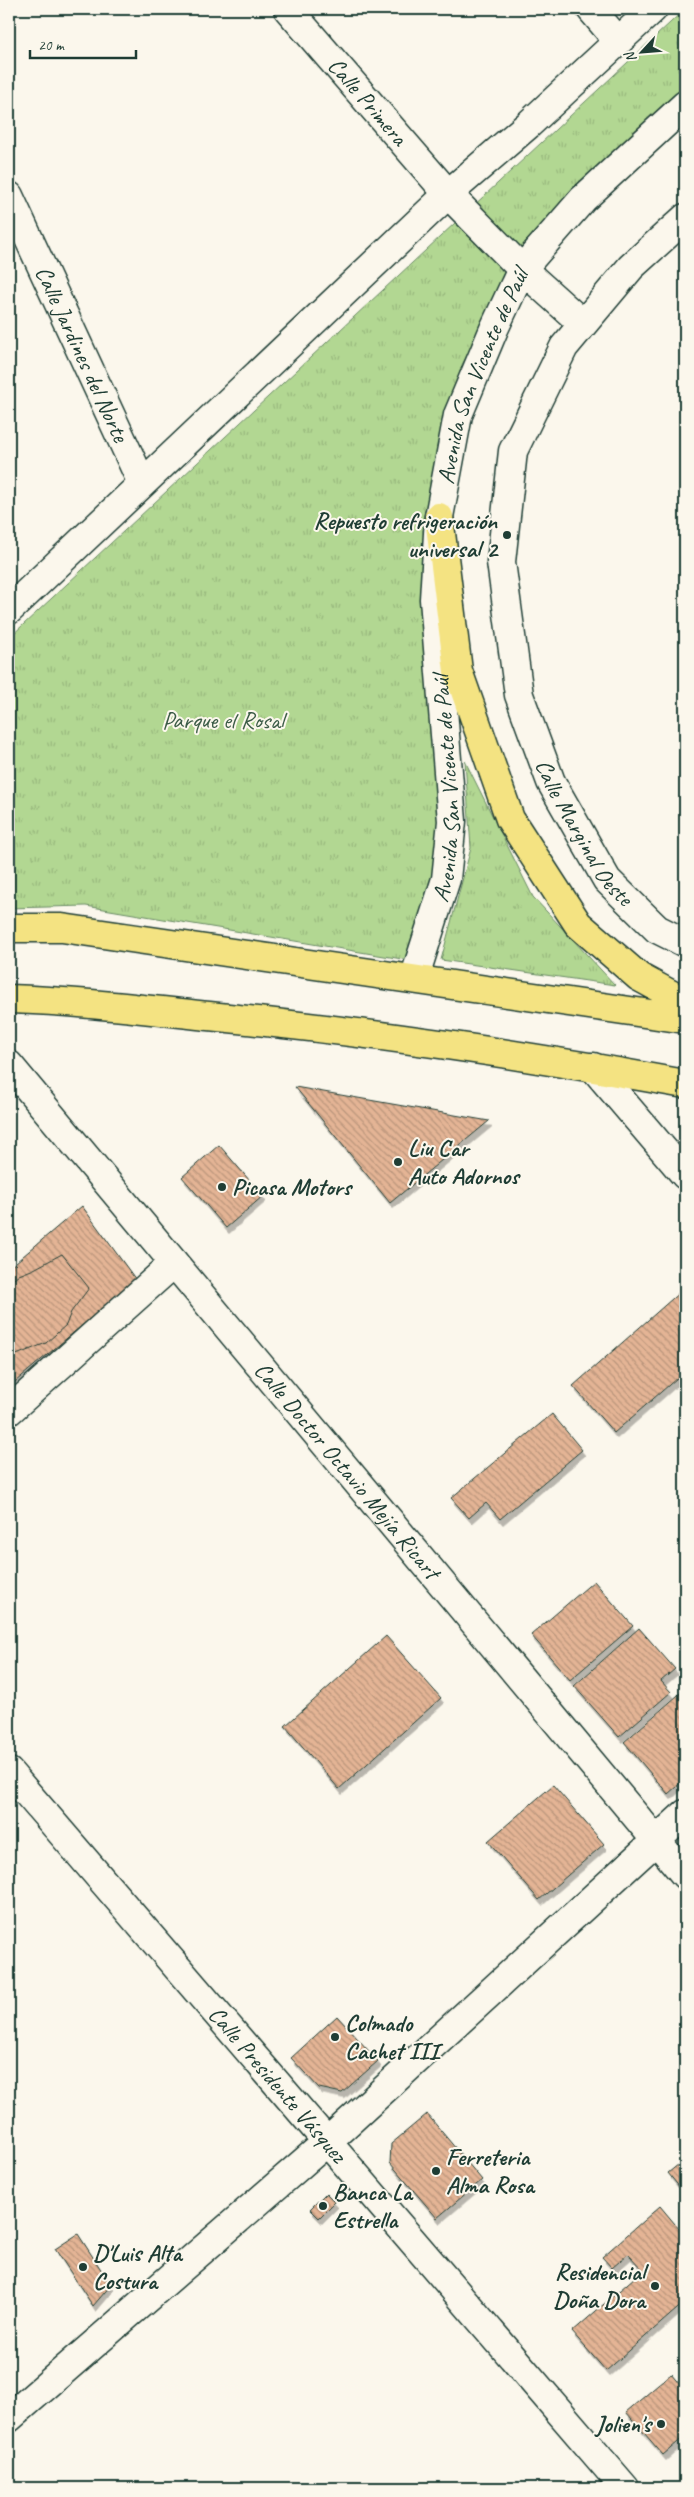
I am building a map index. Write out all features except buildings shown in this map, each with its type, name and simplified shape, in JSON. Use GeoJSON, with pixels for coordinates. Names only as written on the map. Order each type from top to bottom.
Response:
{"type":"FeatureCollection","features":[{"type":"Feature","properties":{"kind":"main road"},"geometry":{"type":"LineString","coordinates":[[439,517],[458,671],[510,819],[578,924],[640,977],[685,1002]]}},
{"type":"Feature","properties":{"kind":"main road"},"geometry":{"type":"LineString","coordinates":[[9,928],[62,928],[685,1019]]}},
{"type":"Feature","properties":{"kind":"main road"},"geometry":{"type":"LineString","coordinates":[[9,999],[58,1001],[325,1028],[592,1067],[685,1084]]}},
{"type":"Feature","properties":{"kind":"street","name":"Calle Primera"},"geometry":{"type":"LineString","coordinates":[[288,9],[448,194],[522,268],[582,323]]}},
{"type":"Feature","properties":{"kind":"street"},"geometry":{"type":"LineString","coordinates":[[592,9],[618,41]]}},
{"type":"Feature","properties":{"kind":"street"},"geometry":{"type":"LineString","coordinates":[[9,610],[448,194],[528,125],[653,9]]}},
{"type":"Feature","properties":{"kind":"street","name":"Avenida San Vicente de Paúl"},"geometry":{"type":"LineString","coordinates":[[414,979],[446,879],[452,821],[434,599],[439,517],[458,415],[494,328],[522,268],[583,199],[685,105]]}},
{"type":"Feature","properties":{"kind":"street","name":"Calle Jardines del Norte"},"geometry":{"type":"LineString","coordinates":[[9,196],[142,483]]}},
{"type":"Feature","properties":{"kind":"street","name":"Calle Marginal Oeste"},"geometry":{"type":"LineString","coordinates":[[685,218],[631,267],[582,323],[564,347],[514,451],[501,562],[519,695],[551,782],[607,880],[657,930],[685,943]]}},
{"type":"Feature","properties":{"kind":"street","name":"Calle Doctor Octavio Mejía Ricart"},"geometry":{"type":"LineString","coordinates":[[9,1065],[685,1875]]}},
{"type":"Feature","properties":{"kind":"street"},"geometry":{"type":"LineString","coordinates":[[592,1067],[685,1175]]}},
{"type":"Feature","properties":{"kind":"street"},"geometry":{"type":"LineString","coordinates":[[9,1411],[174,1263]]}},
{"type":"Feature","properties":{"kind":"street","name":"Calle Presidente Vásquez"},"geometry":{"type":"LineString","coordinates":[[9,1772],[625,2488]]}},
{"type":"Feature","properties":{"kind":"street"},"geometry":{"type":"LineString","coordinates":[[9,2418],[328,2141],[685,1814]]}},
{"type":"Feature","properties":{"kind":"green space","name":"Parque el Rosal"},"geometry":{"type":"Polygon","coordinates":[[[685,9],[685,92],[525,242],[462,365],[440,445],[420,591],[434,772],[441,824],[434,873],[408,960],[86,906],[9,908],[9,638],[685,9]]]}},
{"type":"Feature","properties":{"kind":"green space"},"geometry":{"type":"Polygon","coordinates":[[[465,761],[533,897],[615,985],[441,960],[471,848],[465,761]]]}},
{"type":"Feature","properties":{"kind":"place","name":"Repuesto refrigeración universal 2"},"geometry":{"type":"Point","coordinates":[507,535]}},
{"type":"Feature","properties":{"kind":"place","name":"Liu Car Auto Adornos"},"geometry":{"type":"Point","coordinates":[398,1162]}},
{"type":"Feature","properties":{"kind":"place","name":"Picasa Motors"},"geometry":{"type":"Point","coordinates":[222,1187]}},
{"type":"Feature","properties":{"kind":"place","name":"Colmado Cachet III"},"geometry":{"type":"Point","coordinates":[335,2037]}},
{"type":"Feature","properties":{"kind":"place","name":"Ferreteria Alma Rosa"},"geometry":{"type":"Point","coordinates":[436,2171]}},
{"type":"Feature","properties":{"kind":"place","name":"Banca La Estrella"},"geometry":{"type":"Point","coordinates":[323,2206]}},
{"type":"Feature","properties":{"kind":"place","name":"D'Luis Alta Costura"},"geometry":{"type":"Point","coordinates":[83,2267]}},
{"type":"Feature","properties":{"kind":"place","name":"Residencial Doña Dora"},"geometry":{"type":"Point","coordinates":[655,2286]}},
{"type":"Feature","properties":{"kind":"place","name":"Jolien's"},"geometry":{"type":"Point","coordinates":[661,2424]}}]}
